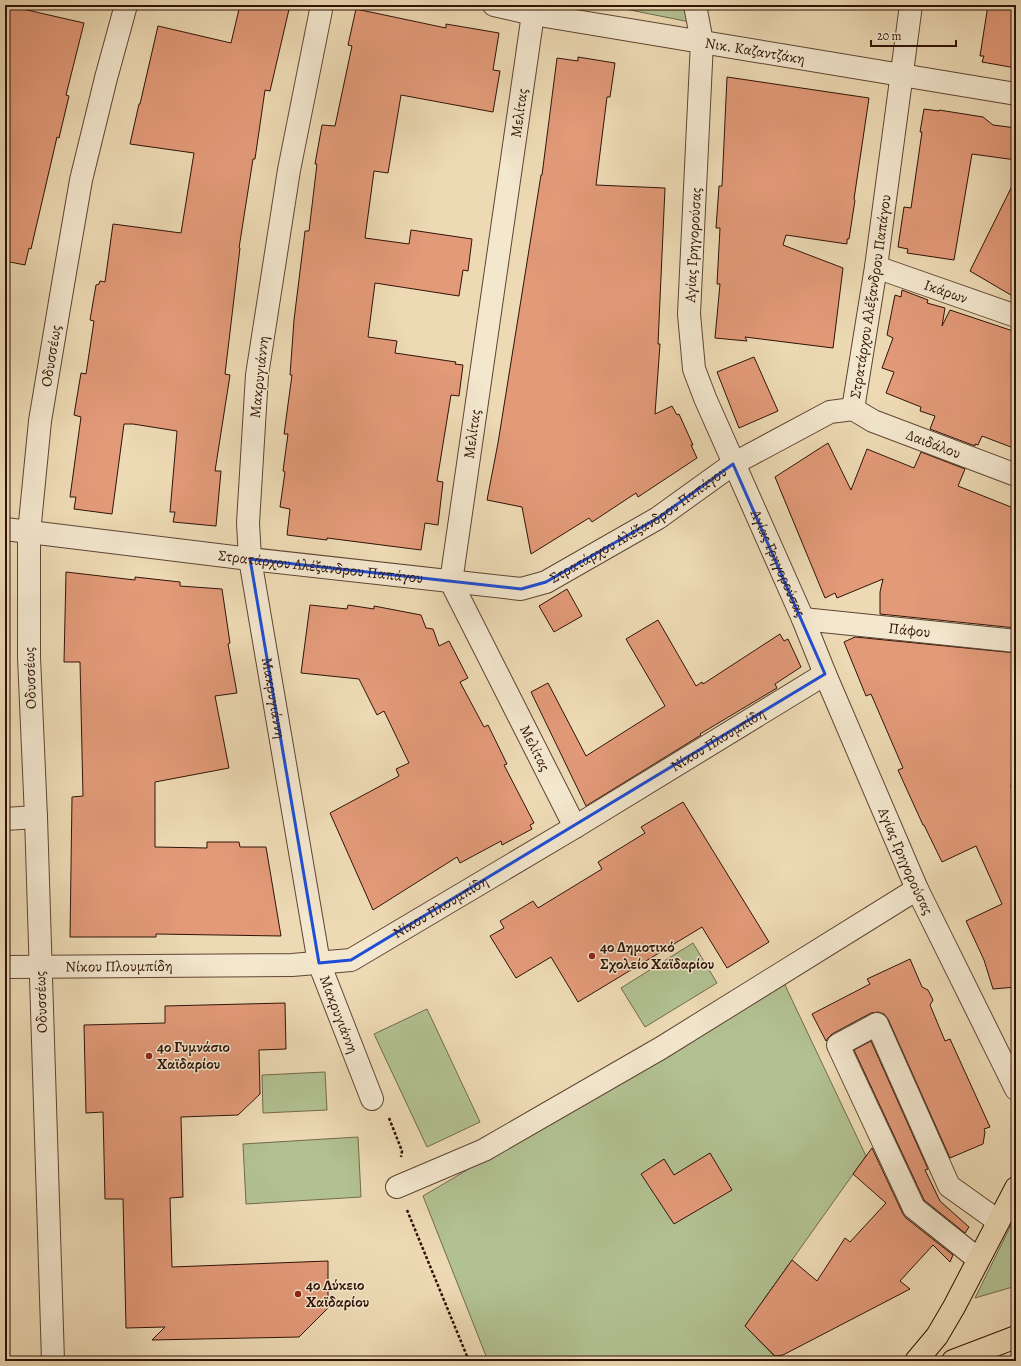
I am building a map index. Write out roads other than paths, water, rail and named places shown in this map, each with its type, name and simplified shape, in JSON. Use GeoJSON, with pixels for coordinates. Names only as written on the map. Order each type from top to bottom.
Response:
{"type":"FeatureCollection","features":[{"type":"Feature","properties":{"kind":"highway"},"geometry":{"type":"LineString","coordinates":[[916,1361],[937,1336],[954,1307],[1016,1188]]}},
{"type":"Feature","properties":{"kind":"highway"},"geometry":{"type":"LineString","coordinates":[[953,1361],[1016,1337]]}},
{"type":"Feature","properties":{"kind":"street","name":"Οδυσσέως"},"geometry":{"type":"LineString","coordinates":[[53,1361],[36,817],[29,657],[29,533],[40,421],[79,196],[106,78],[126,5]]}},
{"type":"Feature","properties":{"kind":"street","name":"Μακρυγιάννη"},"geometry":{"type":"LineString","coordinates":[[322,5],[289,170],[257,375],[248,523],[250,559],[319,963],[372,1099]]}},
{"type":"Feature","properties":{"kind":"street","name":"Νικ. Καζαντζάκη"},"geometry":{"type":"LineString","coordinates":[[494,5],[533,14],[1016,94]]}},
{"type":"Feature","properties":{"kind":"street","name":"Αγίας Γρηγορούσας"},"geometry":{"type":"LineString","coordinates":[[695,5],[702,42],[689,314],[694,369],[733,464],[803,620],[917,889],[1016,1089]]}},
{"type":"Feature","properties":{"kind":"street","name":"Στρατάρχου Αλέξανδρου Παπάγου"},"geometry":{"type":"LineString","coordinates":[[5,529],[250,559],[521,589],[546,582],[658,518],[733,464],[830,412],[853,409],[876,267],[911,5]]}},
{"type":"Feature","properties":{"kind":"street","name":"Μελίτας"},"geometry":{"type":"LineString","coordinates":[[533,14],[451,582],[575,827]]}},
{"type":"Feature","properties":{"kind":"street","name":"Ικάρων"},"geometry":{"type":"LineString","coordinates":[[876,267],[1016,316]]}},
{"type":"Feature","properties":{"kind":"street","name":"Δαιδάλου"},"geometry":{"type":"LineString","coordinates":[[853,409],[873,421],[1016,475]]}},
{"type":"Feature","properties":{"kind":"street","name":"Πάφου"},"geometry":{"type":"LineString","coordinates":[[803,620],[1016,641]]}},
{"type":"Feature","properties":{"kind":"street","name":"Νίκου Πλουμπίδη"},"geometry":{"type":"LineString","coordinates":[[5,967],[292,965],[351,960],[575,827],[825,674]]}},
{"type":"Feature","properties":{"kind":"street"},"geometry":{"type":"LineString","coordinates":[[5,818],[36,817]]}},
{"type":"Feature","properties":{"kind":"street"},"geometry":{"type":"LineString","coordinates":[[397,1187],[491,1146],[661,1048],[917,889]]}},
{"type":"Feature","properties":{"kind":"street"},"geometry":{"type":"LineString","coordinates":[[978,1259],[914,1208],[838,1044],[877,1024],[949,1186],[998,1221]]}},
{"type":"Feature","properties":{"kind":"place","name":"4ο Δημοτικό Σχολείο Χαϊδαρίου"},"geometry":{"type":"Point","coordinates":[592,956]}},
{"type":"Feature","properties":{"kind":"place","name":"4ο Γυμνάσιο Χαϊδαρίου"},"geometry":{"type":"Point","coordinates":[149,1056]}},
{"type":"Feature","properties":{"kind":"place","name":"4ο Λύκειο Χαϊδαρίου"},"geometry":{"type":"Point","coordinates":[298,1294]}}]}
